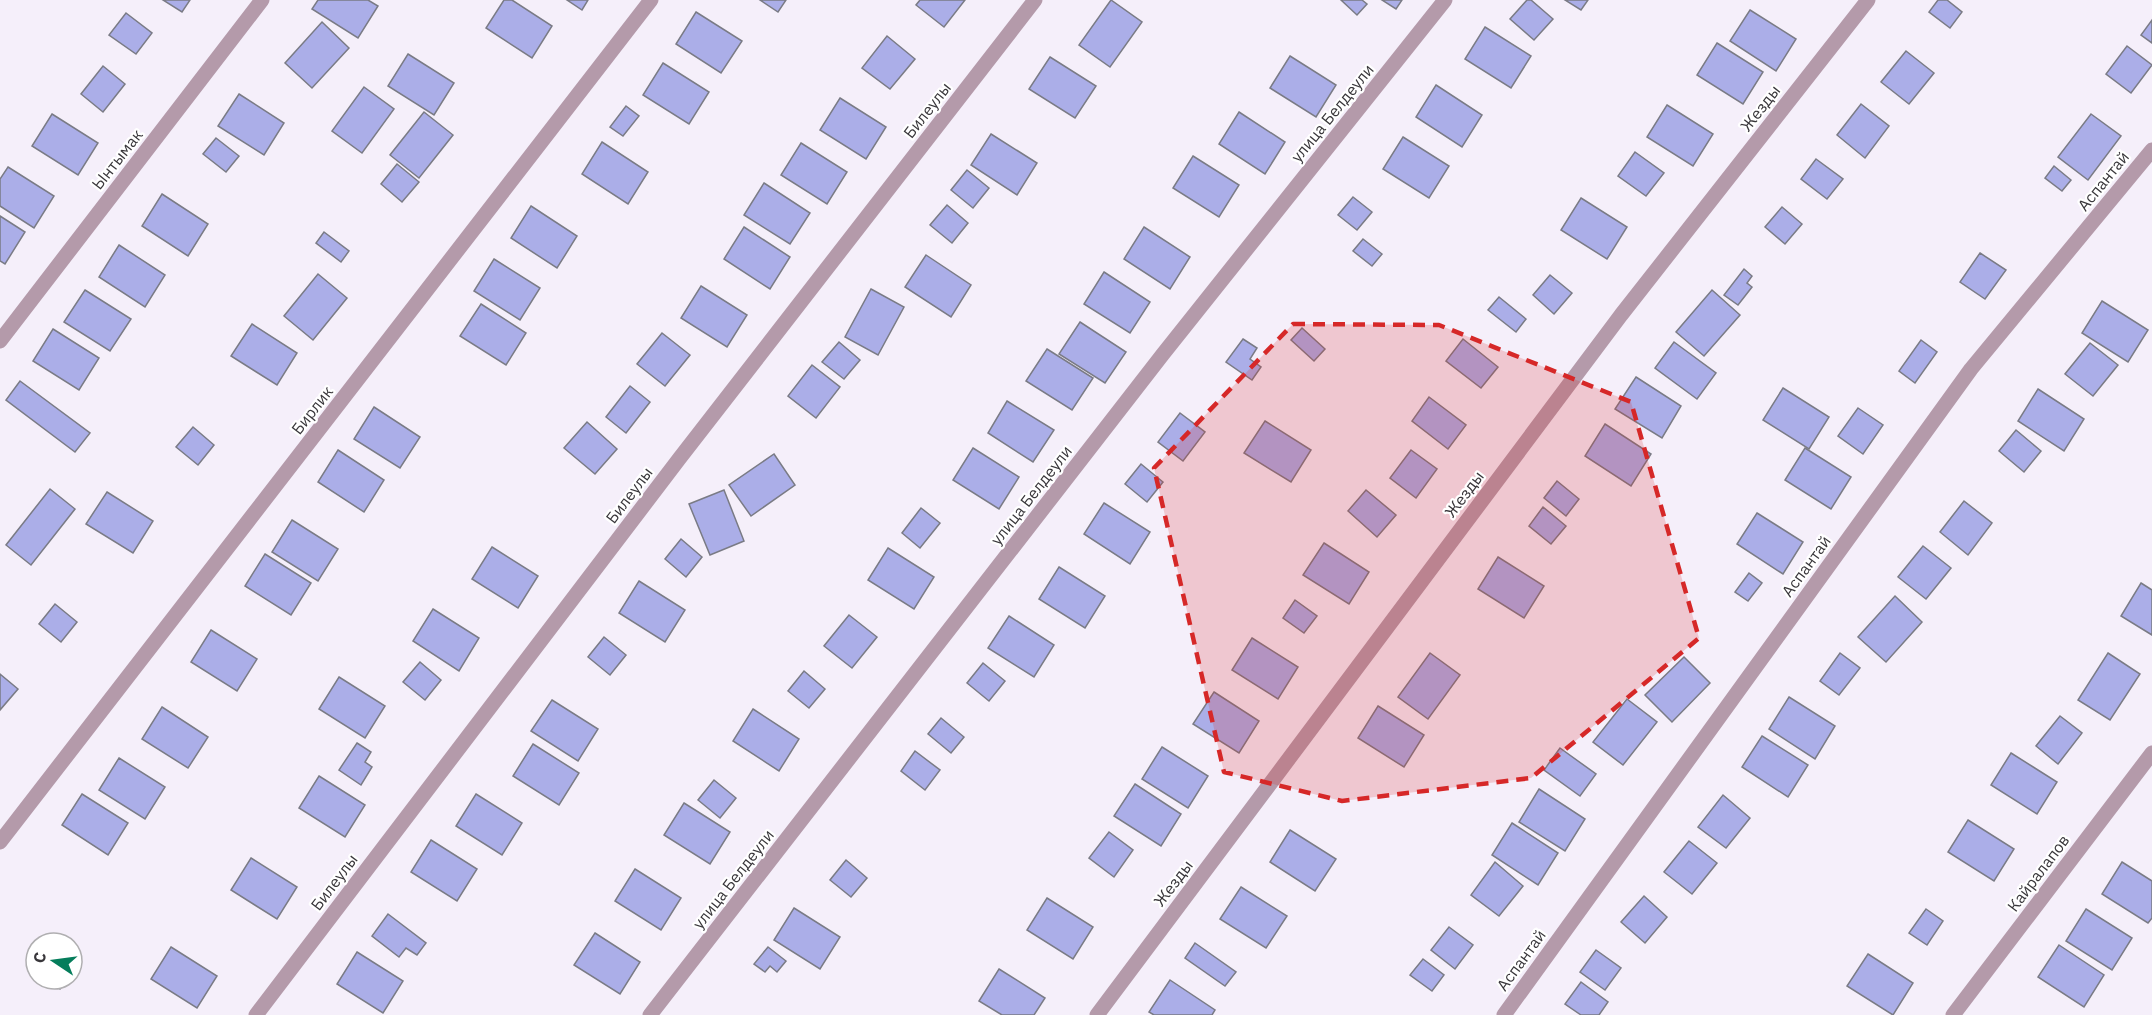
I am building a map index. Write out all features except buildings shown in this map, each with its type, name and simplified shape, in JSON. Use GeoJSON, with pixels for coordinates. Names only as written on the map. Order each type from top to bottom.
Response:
{"type":"FeatureCollection","features":[{"type":"Feature","properties":{"kind":"street","name":"Ынтымак"},"geometry":{"type":"LineString","coordinates":[[0,341],[262,0]]}},
{"type":"Feature","properties":{"kind":"street","name":"Бирлик"},"geometry":{"type":"LineString","coordinates":[[0,842],[651,0]]}},
{"type":"Feature","properties":{"kind":"street","name":"Билеулы"},"geometry":{"type":"LineString","coordinates":[[256,1015],[686,449],[1035,0]]}},
{"type":"Feature","properties":{"kind":"street","name":"улица Белдеули"},"geometry":{"type":"LineString","coordinates":[[650,1015],[1163,354],[1445,0]]}},
{"type":"Feature","properties":{"kind":"street","name":"Жезды"},"geometry":{"type":"LineString","coordinates":[[1097,1015],[1621,315],[1868,0]]}},
{"type":"Feature","properties":{"kind":"street","name":"Аспантай"},"geometry":{"type":"LineString","coordinates":[[1504,1015],[1971,369],[2152,150]]}},
{"type":"Feature","properties":{"kind":"street","name":"Кайралапов"},"geometry":{"type":"LineString","coordinates":[[1953,1015],[2152,753]]}},
{"type":"Feature","properties":{"kind":"highlighted area"},"geometry":{"type":"Polygon","coordinates":[[[1293,324],[1439,325],[1631,402],[1699,638],[1531,778],[1342,801],[1224,772],[1154,468],[1293,324]]]}}]}
